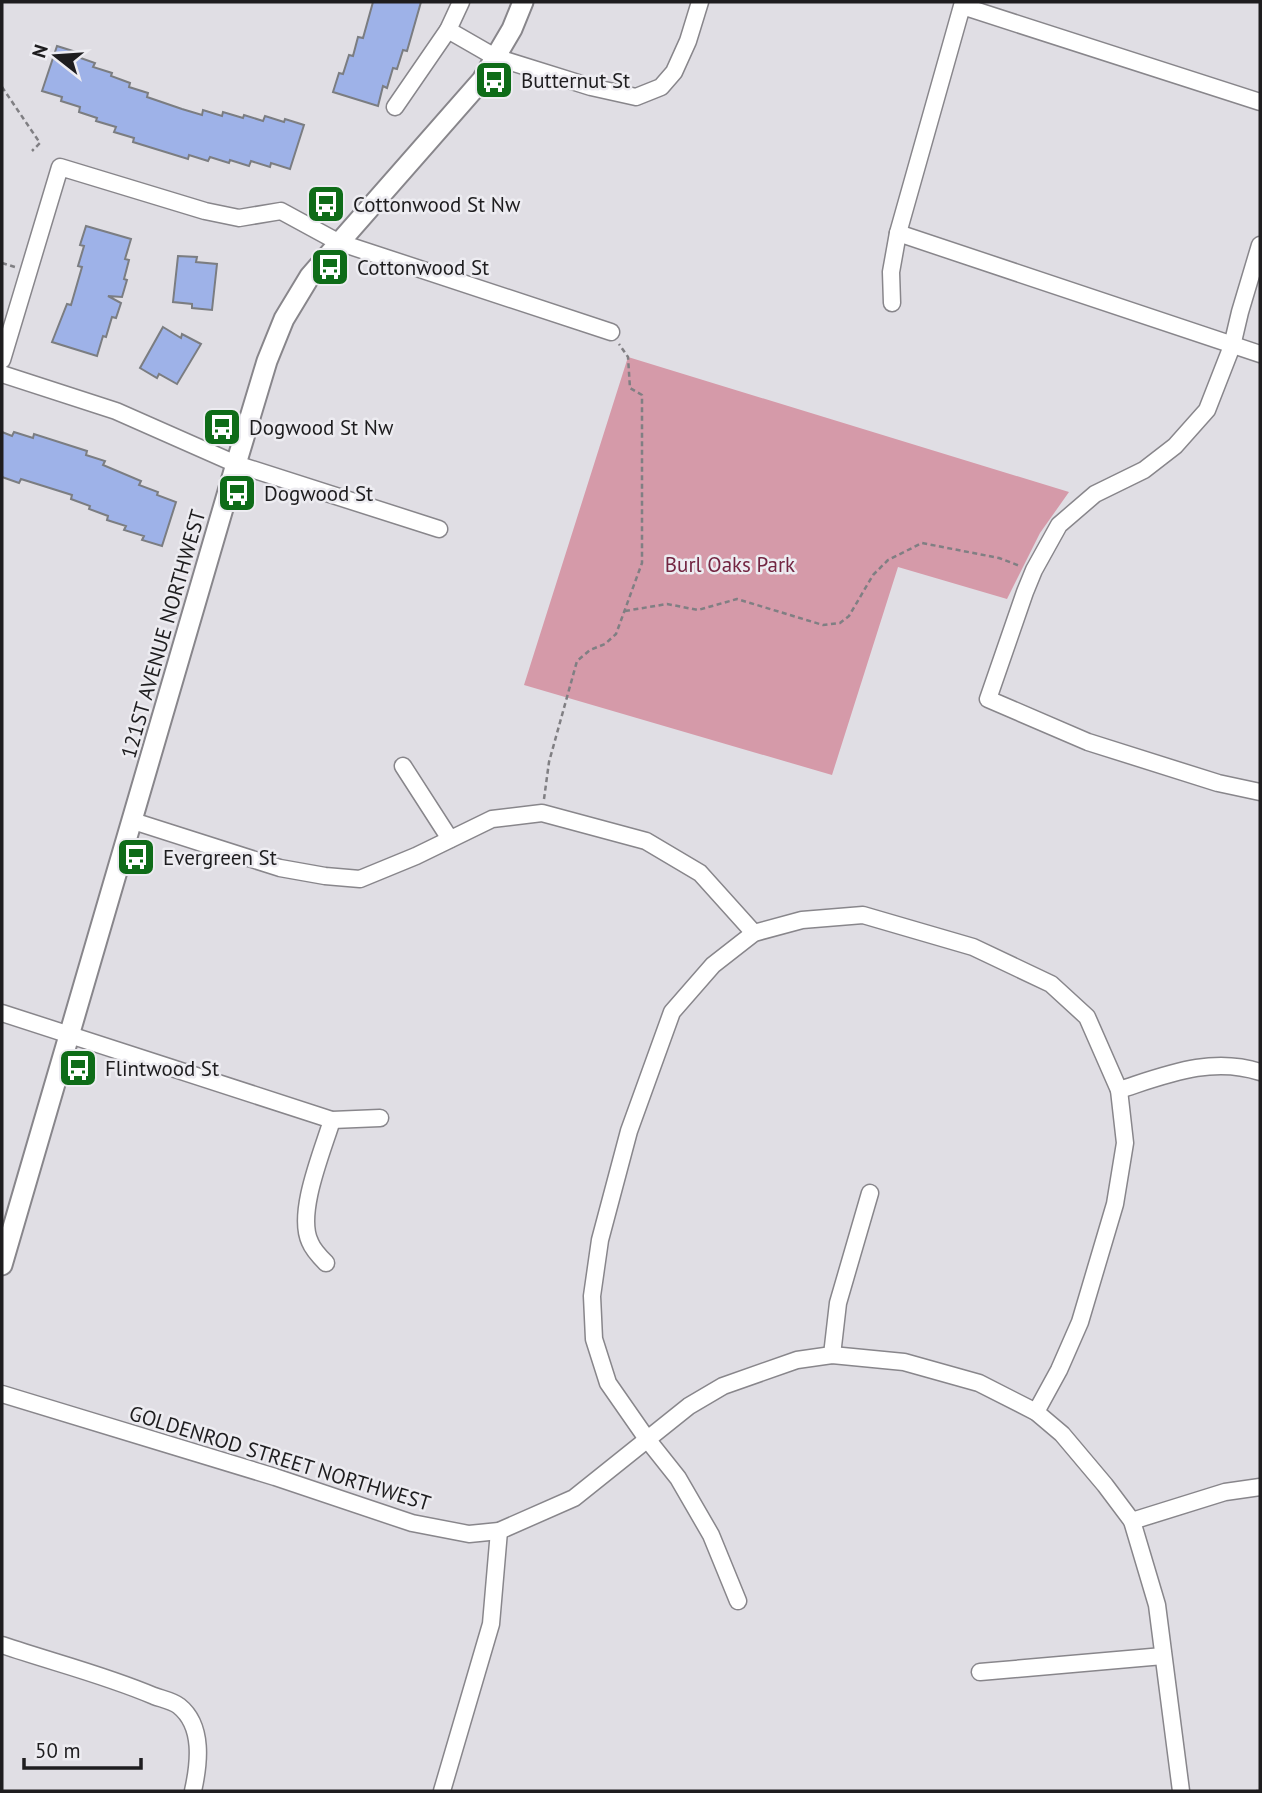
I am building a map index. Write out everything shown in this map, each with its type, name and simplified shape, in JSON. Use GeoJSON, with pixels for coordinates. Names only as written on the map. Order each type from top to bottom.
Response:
{"type":"FeatureCollection","features":[{"type":"Feature","properties":{"kind":"street"},"geometry":{"type":"LineString","coordinates":[[395,107],[448,30],[461,2]]}},
{"type":"Feature","properties":{"kind":"street","name":"121ST AVENUE NORTHWEST"},"geometry":{"type":"LineString","coordinates":[[2,1265],[236,464],[267,361],[284,319],[310,276],[482,80],[512,29],[523,2]]}},
{"type":"Feature","properties":{"kind":"street"},"geometry":{"type":"LineString","coordinates":[[448,30],[495,57],[591,87],[636,97],[661,87],[674,72],[688,41],[699,2]]}},
{"type":"Feature","properties":{"kind":"street"},"geometry":{"type":"LineString","coordinates":[[892,303],[891,272],[898,233],[962,6],[1260,102]]}},
{"type":"Feature","properties":{"kind":"street"},"geometry":{"type":"LineString","coordinates":[[2,360],[60,167],[216,214],[239,218],[281,211],[338,243],[611,332]]}},
{"type":"Feature","properties":{"kind":"street"},"geometry":{"type":"LineString","coordinates":[[898,233],[1260,354]]}},
{"type":"Feature","properties":{"kind":"street"},"geometry":{"type":"LineString","coordinates":[[1260,246],[1233,346],[1207,410],[1175,446],[1144,470],[1096,495],[1059,525],[1034,570],[988,699],[1088,742],[1218,783],[1260,792]]}},
{"type":"Feature","properties":{"kind":"street"},"geometry":{"type":"LineString","coordinates":[[2,374],[116,411],[236,464],[439,529]]}},
{"type":"Feature","properties":{"kind":"street"},"geometry":{"type":"LineString","coordinates":[[403,765],[450,839]]}},
{"type":"Feature","properties":{"kind":"street"},"geometry":{"type":"LineString","coordinates":[[133,821],[280,868],[359,879],[416,856],[492,819],[542,813],[646,841],[700,873],[754,933]]}},
{"type":"Feature","properties":{"kind":"street"},"geometry":{"type":"LineString","coordinates":[[738,1601],[711,1535],[678,1478],[608,1383],[594,1339],[592,1296],[600,1240],[629,1131],[673,1012],[712,965],[754,933],[802,920],[863,915],[973,947],[1051,984],[1087,1017],[1119,1090],[1125,1143],[1115,1204],[1080,1322],[1059,1370],[1036,1412]]}},
{"type":"Feature","properties":{"kind":"street"},"geometry":{"type":"LineString","coordinates":[[2,1013],[332,1120],[380,1118]]}},
{"type":"Feature","properties":{"kind":"street"},"geometry":{"type":"LineString","coordinates":[[1119,1090],[1213,1064],[1241,1066],[1260,1072]]}},
{"type":"Feature","properties":{"kind":"street"},"geometry":{"type":"LineString","coordinates":[[326,1263],[308,1240],[306,1219],[311,1188],[332,1120]]}},
{"type":"Feature","properties":{"kind":"street"},"geometry":{"type":"LineString","coordinates":[[832,1354],[838,1303],[870,1193]]}},
{"type":"Feature","properties":{"kind":"street","name":"GOLDENROD STREET NORTHWEST"},"geometry":{"type":"LineString","coordinates":[[2,1394],[275,1477],[412,1523],[469,1534],[499,1531],[574,1499],[689,1406],[723,1386],[797,1360],[832,1354],[904,1362],[979,1383],[1036,1412],[1062,1434],[1132,1521],[1157,1605],[1181,1791]]}},
{"type":"Feature","properties":{"kind":"street"},"geometry":{"type":"LineString","coordinates":[[1132,1521],[1225,1492],[1260,1487]]}},
{"type":"Feature","properties":{"kind":"street"},"geometry":{"type":"LineString","coordinates":[[448,1790],[491,1624],[499,1531]]}},
{"type":"Feature","properties":{"kind":"street"},"geometry":{"type":"LineString","coordinates":[[2,1646],[138,1689],[179,1706],[198,1738],[196,1777],[192,1791]]}},
{"type":"Feature","properties":{"kind":"street"},"geometry":{"type":"LineString","coordinates":[[980,1672],[1163,1656]]}},
{"type":"Feature","properties":{"kind":"path"},"geometry":{"type":"LineString","coordinates":[[2,87],[40,143],[32,151]]}},
{"type":"Feature","properties":{"kind":"path"},"geometry":{"type":"LineString","coordinates":[[542,813],[549,762],[577,661],[616,634],[642,563],[642,395],[630,388],[628,358],[611,332]]}},
{"type":"Feature","properties":{"kind":"path"},"geometry":{"type":"LineString","coordinates":[[625,611],[667,604],[698,610],[737,599],[822,625],[840,623],[849,616],[873,575],[888,560],[922,543],[999,558],[1034,570]]}},
{"type":"Feature","properties":{"kind":"green space","name":"Burl Oaks Park"},"geometry":{"type":"Polygon","coordinates":[[[628,357],[1069,492],[1040,533],[1007,599],[898,567],[832,775],[524,685],[628,357]]]}},
{"type":"Feature","properties":{"kind":"building"},"geometry":{"type":"Polygon","coordinates":[[[373,2],[421,2],[407,51],[403,50],[397,69],[393,68],[387,88],[383,86],[378,106],[333,92],[349,55],[353,56],[358,37],[363,38],[373,2]]]}},
{"type":"Feature","properties":{"kind":"building"},"geometry":{"type":"Polygon","coordinates":[[[57,46],[76,52],[75,56],[95,63],[93,67],[130,83],[129,87],[148,93],[147,97],[182,109],[202,115],[203,110],[222,116],[223,112],[243,118],[244,115],[263,121],[265,116],[304,125],[290,169],[251,161],[249,166],[210,157],[208,161],[189,155],[188,159],[133,142],[134,138],[114,132],[116,127],[79,112],[80,107],[61,101],[62,97],[42,91],[57,46]]]}},
{"type":"Feature","properties":{"kind":"building"},"geometry":{"type":"Polygon","coordinates":[[[86,226],[131,239],[125,259],[129,260],[122,297],[108,296],[121,303],[116,318],[112,317],[106,337],[103,336],[97,356],[52,342],[67,304],[71,305],[82,267],[78,266],[84,246],[80,245],[86,226]]]}},
{"type":"Feature","properties":{"kind":"building"},"geometry":{"type":"Polygon","coordinates":[[[178,256],[197,257],[196,262],[217,264],[212,310],[173,302],[178,256]]]}},
{"type":"Feature","properties":{"kind":"building"},"geometry":{"type":"Polygon","coordinates":[[[163,327],[181,338],[182,334],[201,344],[177,384],[159,374],[157,378],[140,368],[163,327]]]}},
{"type":"Feature","properties":{"kind":"building"},"geometry":{"type":"Polygon","coordinates":[[[2,432],[12,436],[14,432],[33,438],[34,434],[87,451],[86,455],[105,461],[103,465],[141,481],[139,485],[176,502],[162,546],[142,540],[144,536],[124,530],[126,526],[107,520],[108,516],[71,499],[72,495],[21,479],[19,483],[2,477],[2,432]]]}},
{"type":"Feature","properties":{"kind":"place","name":"Butternut St"},"geometry":{"type":"Point","coordinates":[494,80]}},
{"type":"Feature","properties":{"kind":"place","name":"Cottonwood St Nw"},"geometry":{"type":"Point","coordinates":[326,204]}},
{"type":"Feature","properties":{"kind":"place","name":"Cottonwood St"},"geometry":{"type":"Point","coordinates":[330,267]}},
{"type":"Feature","properties":{"kind":"place","name":"Dogwood St Nw"},"geometry":{"type":"Point","coordinates":[222,427]}},
{"type":"Feature","properties":{"kind":"place","name":"Dogwood St"},"geometry":{"type":"Point","coordinates":[237,493]}},
{"type":"Feature","properties":{"kind":"place","name":"Evergreen St"},"geometry":{"type":"Point","coordinates":[136,857]}},
{"type":"Feature","properties":{"kind":"place","name":"Flintwood St"},"geometry":{"type":"Point","coordinates":[78,1068]}}]}
